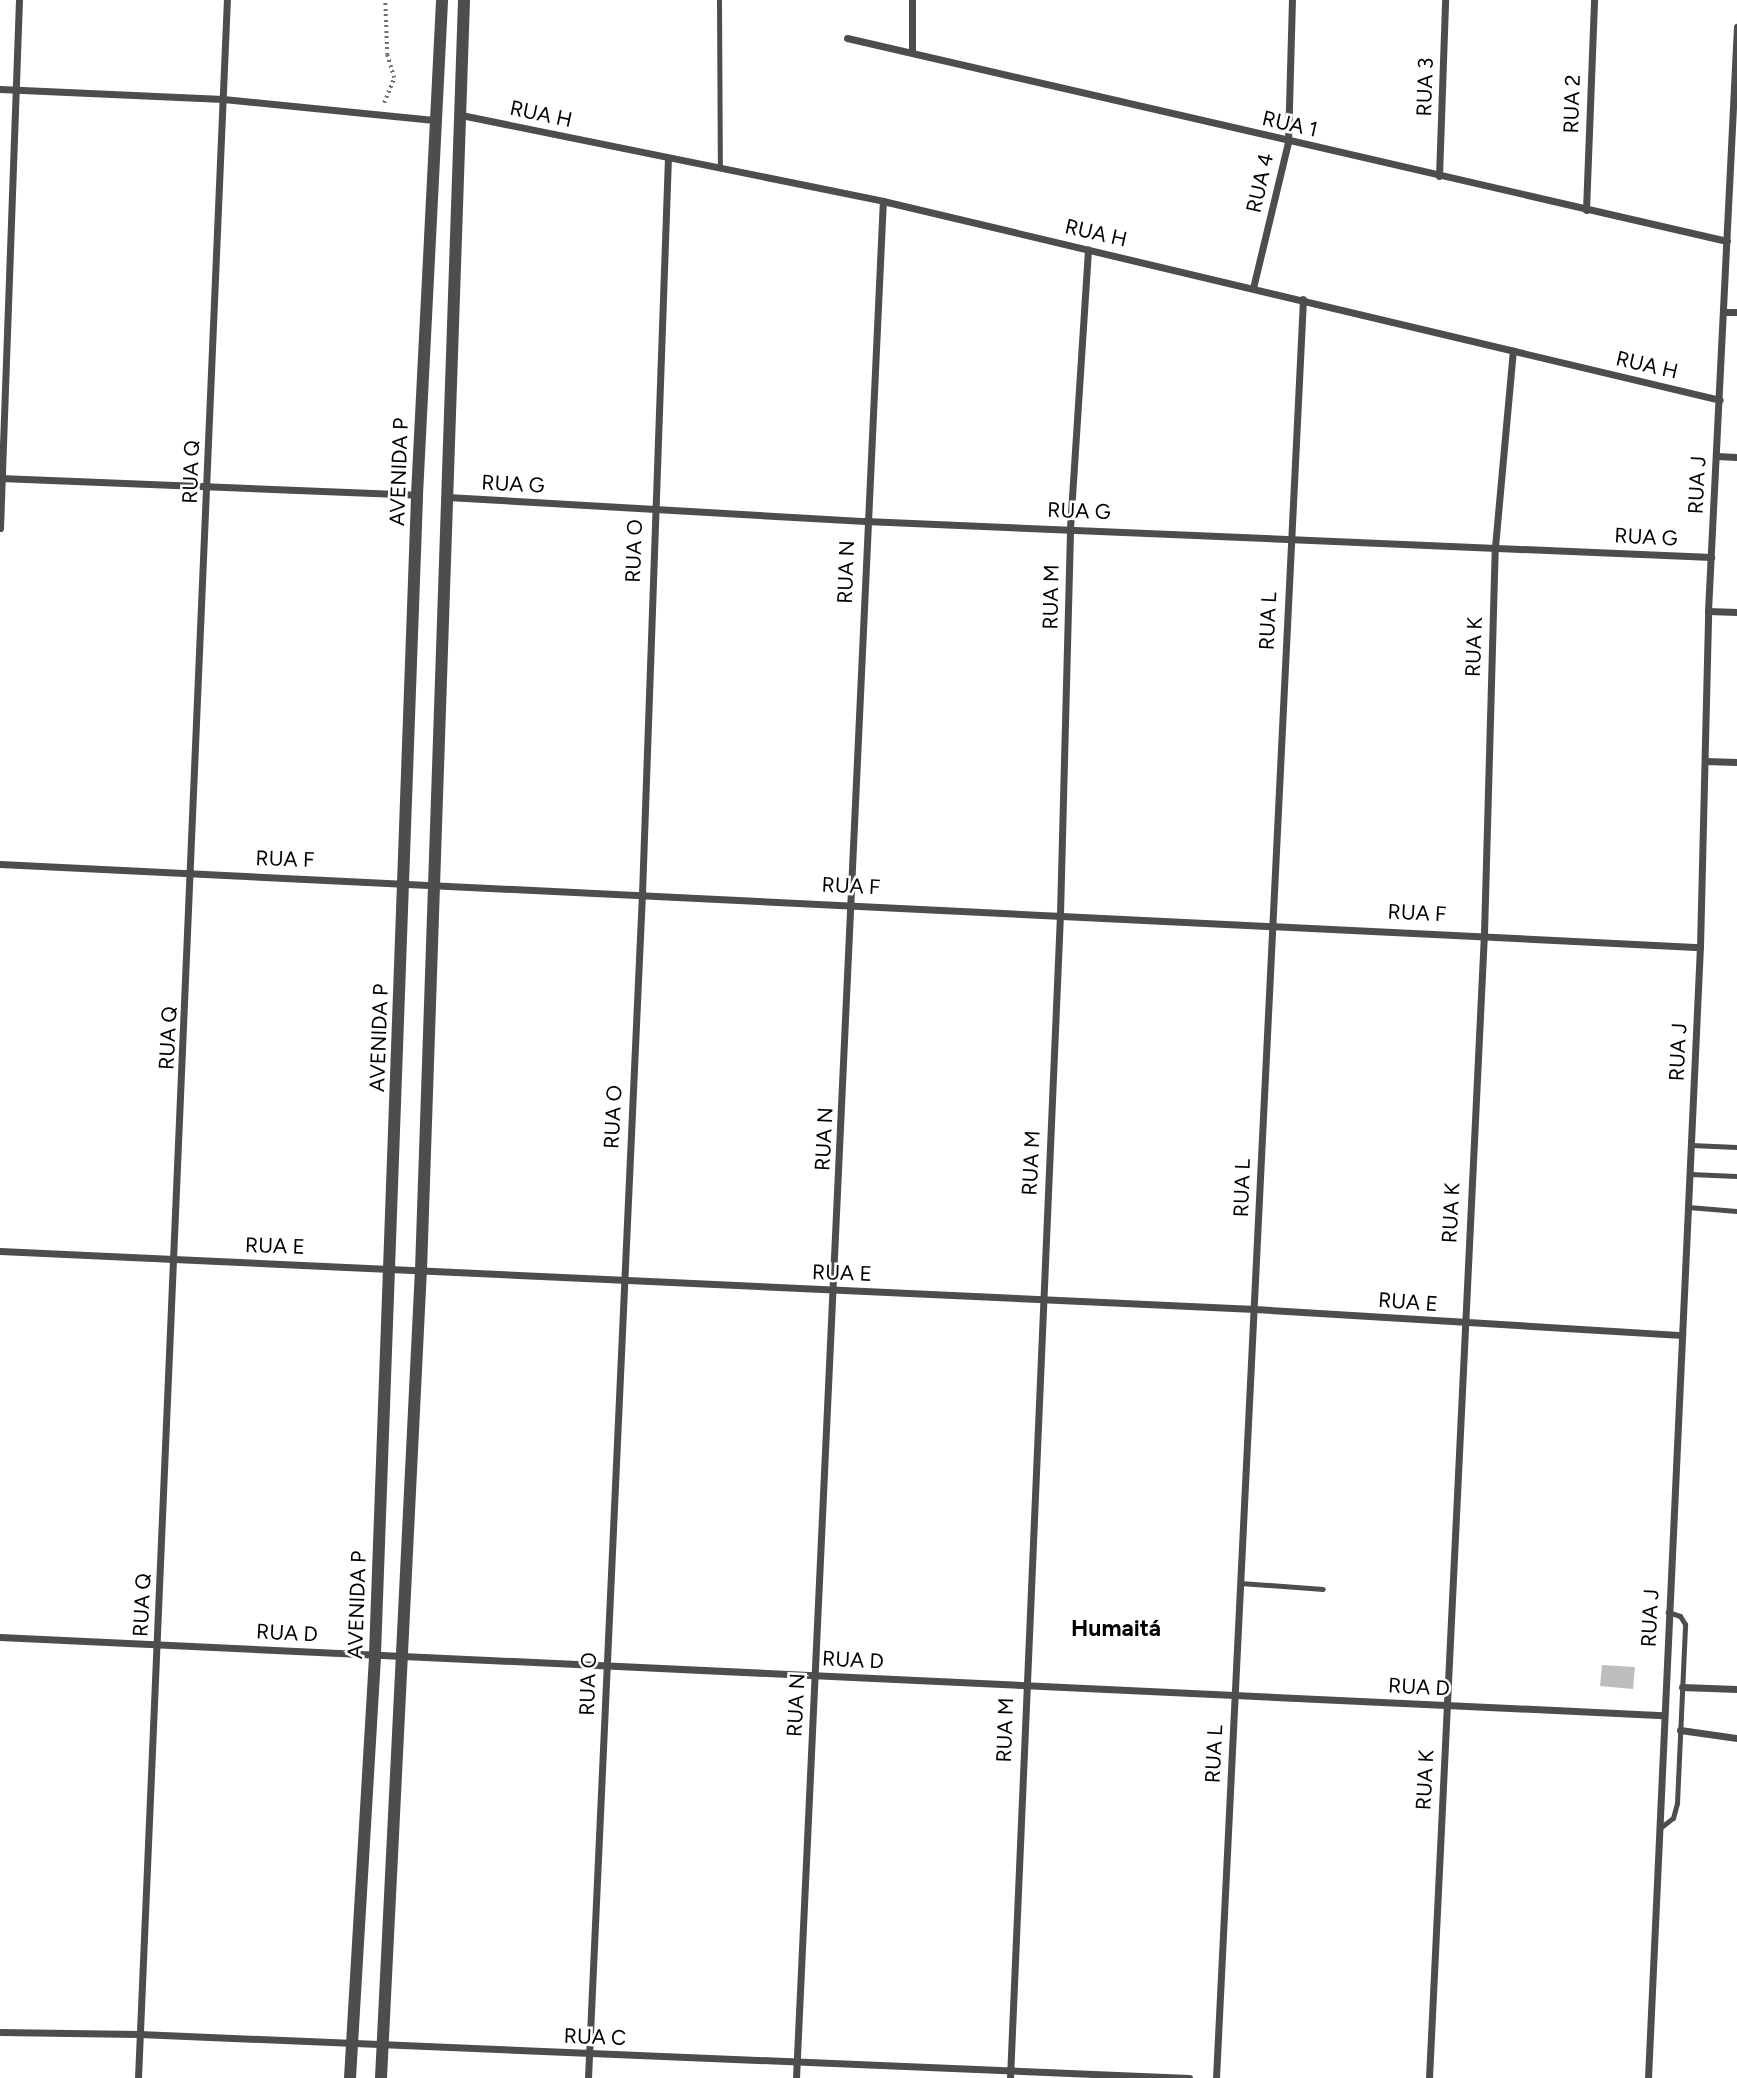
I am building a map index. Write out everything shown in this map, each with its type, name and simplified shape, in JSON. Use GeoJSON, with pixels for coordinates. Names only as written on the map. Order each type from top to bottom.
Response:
{"type":"FeatureCollection","features":[{"type":"Feature","properties":{"kind":"street"},"geometry":{"type":"LineString","coordinates":[[0,528],[19,0]]}},
{"type":"Feature","properties":{"kind":"street","name":"RUA Q"},"geometry":{"type":"LineString","coordinates":[[138,2078],[193,872],[227,0]]}},
{"type":"Feature","properties":{"kind":"street","name":"AVENIDA P"},"geometry":{"type":"LineString","coordinates":[[350,2078],[375,1654],[417,495],[442,0]]}},
{"type":"Feature","properties":{"kind":"street"},"geometry":{"type":"LineString","coordinates":[[381,2078],[421,1270],[432,883],[464,0]]}},
{"type":"Feature","properties":{"kind":"street"},"geometry":{"type":"LineString","coordinates":[[912,0],[912,52]]}},
{"type":"Feature","properties":{"kind":"street","name":"RUA 4"},"geometry":{"type":"LineString","coordinates":[[1253,288],[1288,142],[1292,0]]}},
{"type":"Feature","properties":{"kind":"street","name":"RUA 3"},"geometry":{"type":"LineString","coordinates":[[1439,176],[1445,0]]}},
{"type":"Feature","properties":{"kind":"street","name":"RUA 2"},"geometry":{"type":"LineString","coordinates":[[1586,210],[1594,0]]}},
{"type":"Feature","properties":{"kind":"street","name":"RUA J"},"geometry":{"type":"LineString","coordinates":[[1648,2078],[1700,947],[1708,611],[1734,149],[1737,27]]}},
{"type":"Feature","properties":{"kind":"street","name":"RUA 1"},"geometry":{"type":"LineString","coordinates":[[847,38],[1288,142],[1727,241]]}},
{"type":"Feature","properties":{"kind":"street"},"geometry":{"type":"LineString","coordinates":[[0,89],[223,99],[434,120]]}},
{"type":"Feature","properties":{"kind":"street","name":"RUA H"},"geometry":{"type":"LineString","coordinates":[[461,115],[883,201],[1720,400]]}},
{"type":"Feature","properties":{"kind":"street","name":"RUA O"},"geometry":{"type":"LineString","coordinates":[[589,2078],[622,1281],[642,894],[653,509],[668,158]]}},
{"type":"Feature","properties":{"kind":"street","name":"RUA N"},"geometry":{"type":"LineString","coordinates":[[796,2078],[853,904],[865,521],[883,201]]}},
{"type":"Feature","properties":{"kind":"street","name":"RUA M"},"geometry":{"type":"LineString","coordinates":[[1010,2074],[1024,1685],[1060,914],[1070,528],[1088,250]]}},
{"type":"Feature","properties":{"kind":"street","name":"RUA L"},"geometry":{"type":"LineString","coordinates":[[1216,2078],[1303,299]]}},
{"type":"Feature","properties":{"kind":"street"},"geometry":{"type":"LineString","coordinates":[[1724,312],[1737,312]]}},
{"type":"Feature","properties":{"kind":"street","name":"RUA K"},"geometry":{"type":"LineString","coordinates":[[1429,2078],[1463,1323],[1484,934],[1494,547],[1513,351]]}},
{"type":"Feature","properties":{"kind":"street"},"geometry":{"type":"LineString","coordinates":[[1716,456],[1737,457]]}},
{"type":"Feature","properties":{"kind":"street"},"geometry":{"type":"LineString","coordinates":[[1,478],[417,495]]}},
{"type":"Feature","properties":{"kind":"street","name":"RUA G"},"geometry":{"type":"LineString","coordinates":[[447,497],[865,521],[1711,557]]}},
{"type":"Feature","properties":{"kind":"street"},"geometry":{"type":"LineString","coordinates":[[1708,611],[1737,612]]}},
{"type":"Feature","properties":{"kind":"street"},"geometry":{"type":"LineString","coordinates":[[1705,761],[1737,762]]}},
{"type":"Feature","properties":{"kind":"street","name":"RUA F"},"geometry":{"type":"LineString","coordinates":[[0,864],[404,881],[1700,947]]}},
{"type":"Feature","properties":{"kind":"street","name":"RUA E"},"geometry":{"type":"LineString","coordinates":[[0,1251],[1255,1309],[1682,1335]]}},
{"type":"Feature","properties":{"kind":"street","name":"RUA D"},"geometry":{"type":"LineString","coordinates":[[0,1637],[1663,1715]]}},
{"type":"Feature","properties":{"kind":"street"},"geometry":{"type":"LineString","coordinates":[[1682,1687],[1737,1689]]}},
{"type":"Feature","properties":{"kind":"street"},"geometry":{"type":"LineString","coordinates":[[1680,1730],[1737,1738]]}},
{"type":"Feature","properties":{"kind":"street","name":"RUA C"},"geometry":{"type":"LineString","coordinates":[[0,2032],[139,2034],[590,2054],[797,2060],[1010,2074],[1189,2078]]}},
{"type":"Feature","properties":{"kind":"lane"},"geometry":{"type":"LineString","coordinates":[[719,0],[720,169]]}},
{"type":"Feature","properties":{"kind":"lane"},"geometry":{"type":"LineString","coordinates":[[1691,1145],[1737,1147]]}},
{"type":"Feature","properties":{"kind":"lane"},"geometry":{"type":"LineString","coordinates":[[1690,1174],[1737,1176]]}},
{"type":"Feature","properties":{"kind":"lane"},"geometry":{"type":"LineString","coordinates":[[1688,1207],[1737,1211]]}},
{"type":"Feature","properties":{"kind":"lane"},"geometry":{"type":"LineString","coordinates":[[1240,1583],[1324,1589]]}},
{"type":"Feature","properties":{"kind":"lane"},"geometry":{"type":"LineString","coordinates":[[1660,1828],[1673,1818],[1676,1803],[1685,1624],[1681,1616],[1668,1612]]}},
{"type":"Feature","properties":{"kind":"path"},"geometry":{"type":"LineString","coordinates":[[379,115],[394,78],[387,55],[385,0]]}},
{"type":"Feature","properties":{"kind":"building"},"geometry":{"type":"Polygon","coordinates":[[[1602,1665],[1635,1667],[1633,1689],[1600,1686],[1602,1665]]]}},
{"type":"Feature","properties":{"kind":"district","name":"Humaitá"},"geometry":{"type":"Point","coordinates":[1116,1628]}}]}
